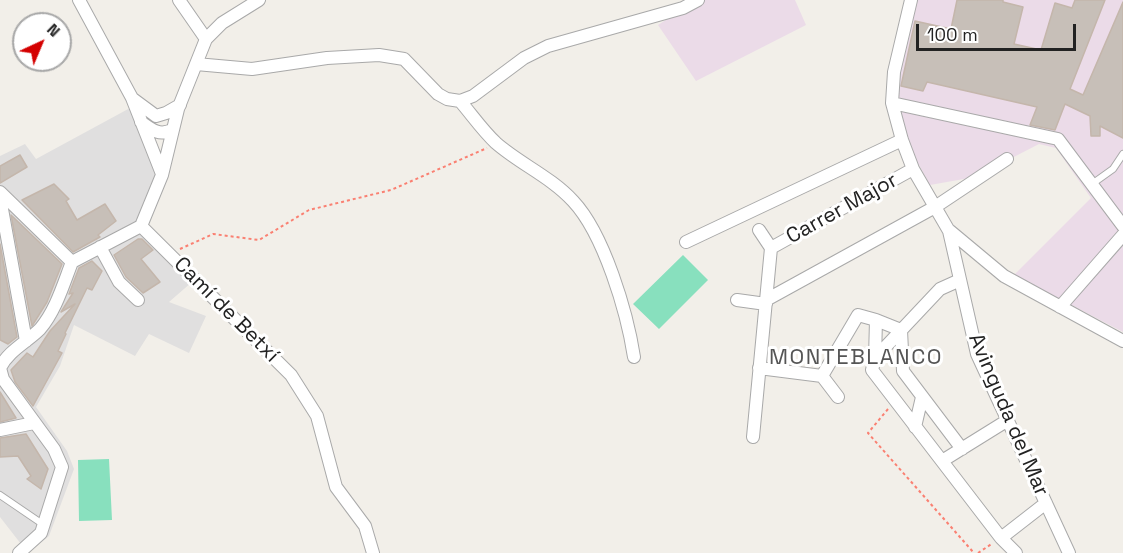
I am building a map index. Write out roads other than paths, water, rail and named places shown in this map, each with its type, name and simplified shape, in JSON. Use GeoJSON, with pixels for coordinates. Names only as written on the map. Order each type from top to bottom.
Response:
{"type":"FeatureCollection","features":[{"type":"Feature","properties":{"kind":"street"},"geometry":{"type":"LineString","coordinates":[[79,0],[132,98],[162,175]]}},
{"type":"Feature","properties":{"kind":"street"},"geometry":{"type":"LineString","coordinates":[[179,0],[206,39]]}},
{"type":"Feature","properties":{"kind":"street"},"geometry":{"type":"LineString","coordinates":[[20,553],[41,533],[62,467],[54,449],[1,375],[2,355],[26,341],[52,310],[72,262],[141,226],[162,175],[180,105],[206,39],[222,23],[259,0]]}},
{"type":"Feature","properties":{"kind":"street"},"geometry":{"type":"LineString","coordinates":[[196,64],[252,69],[327,58],[379,55],[404,59],[438,94],[447,99],[460,101],[473,96],[524,58],[548,46],[683,8],[698,0]]}},
{"type":"Feature","properties":{"kind":"street","name":"Avinguda del Mar"},"geometry":{"type":"LineString","coordinates":[[911,0],[894,72],[892,103],[902,140],[913,169],[949,231],[977,354],[1069,553]]}},
{"type":"Feature","properties":{"kind":"street"},"geometry":{"type":"LineString","coordinates":[[132,98],[172,130]]}},
{"type":"Feature","properties":{"kind":"street"},"geometry":{"type":"LineString","coordinates":[[460,101],[496,143],[561,189],[582,211],[596,234],[625,312],[634,357]]}},
{"type":"Feature","properties":{"kind":"street"},"geometry":{"type":"LineString","coordinates":[[892,103],[1058,139],[1123,226]]}},
{"type":"Feature","properties":{"kind":"street"},"geometry":{"type":"LineString","coordinates":[[156,116],[180,105]]}},
{"type":"Feature","properties":{"kind":"street"},"geometry":{"type":"LineString","coordinates":[[141,122],[164,134],[172,130]]}},
{"type":"Feature","properties":{"kind":"street"},"geometry":{"type":"LineString","coordinates":[[686,242],[902,140]]}},
{"type":"Feature","properties":{"kind":"street"},"geometry":{"type":"LineString","coordinates":[[737,300],[766,302],[935,207],[1007,159]]}},
{"type":"Feature","properties":{"kind":"street","name":"Carrer Major"},"geometry":{"type":"LineString","coordinates":[[771,248],[913,169]]}},
{"type":"Feature","properties":{"kind":"street"},"geometry":{"type":"LineString","coordinates":[[0,192],[72,262]]}},
{"type":"Feature","properties":{"kind":"street"},"geometry":{"type":"LineString","coordinates":[[0,198],[26,341]]}},
{"type":"Feature","properties":{"kind":"street","name":"Camí de Betxí"},"geometry":{"type":"LineString","coordinates":[[141,226],[291,375],[316,416],[336,488],[365,526],[373,553]]}},
{"type":"Feature","properties":{"kind":"street","name":"Carrer Major"},"geometry":{"type":"LineString","coordinates":[[753,437],[771,248],[759,230]]}},
{"type":"Feature","properties":{"kind":"street"},"geometry":{"type":"LineString","coordinates":[[949,231],[1004,276],[1123,341]]}},
{"type":"Feature","properties":{"kind":"street"},"geometry":{"type":"LineString","coordinates":[[1060,307],[1123,235]]}},
{"type":"Feature","properties":{"kind":"street"},"geometry":{"type":"LineString","coordinates":[[100,247],[119,282],[138,300]]}},
{"type":"Feature","properties":{"kind":"street"},"geometry":{"type":"LineString","coordinates":[[875,358],[940,289],[960,280]]}},
{"type":"Feature","properties":{"kind":"street"},"geometry":{"type":"LineString","coordinates":[[822,376],[858,315],[901,330]]}},
{"type":"Feature","properties":{"kind":"street"},"geometry":{"type":"LineString","coordinates":[[876,320],[875,358],[872,370],[1001,538],[1016,553]]}},
{"type":"Feature","properties":{"kind":"street"},"geometry":{"type":"LineString","coordinates":[[901,330],[903,371],[962,449]]}},
{"type":"Feature","properties":{"kind":"street"},"geometry":{"type":"LineString","coordinates":[[759,368],[822,376],[838,397]]}},
{"type":"Feature","properties":{"kind":"street"},"geometry":{"type":"LineString","coordinates":[[915,427],[922,397]]}},
{"type":"Feature","properties":{"kind":"street"},"geometry":{"type":"LineString","coordinates":[[942,461],[1008,420]]}},
{"type":"Feature","properties":{"kind":"street"},"geometry":{"type":"LineString","coordinates":[[0,430],[34,423]]}},
{"type":"Feature","properties":{"kind":"street"},"geometry":{"type":"LineString","coordinates":[[1001,538],[1046,503]]}},
{"type":"Feature","properties":{"kind":"lane"},"geometry":{"type":"LineString","coordinates":[[1092,184],[1113,169],[1123,154]]}},
{"type":"Feature","properties":{"kind":"lane"},"geometry":{"type":"LineString","coordinates":[[0,495],[44,525]]}},
{"type":"Feature","properties":{"kind":"district","name":"MONTEBLANCO"},"geometry":{"type":"Point","coordinates":[856,358]}}]}
